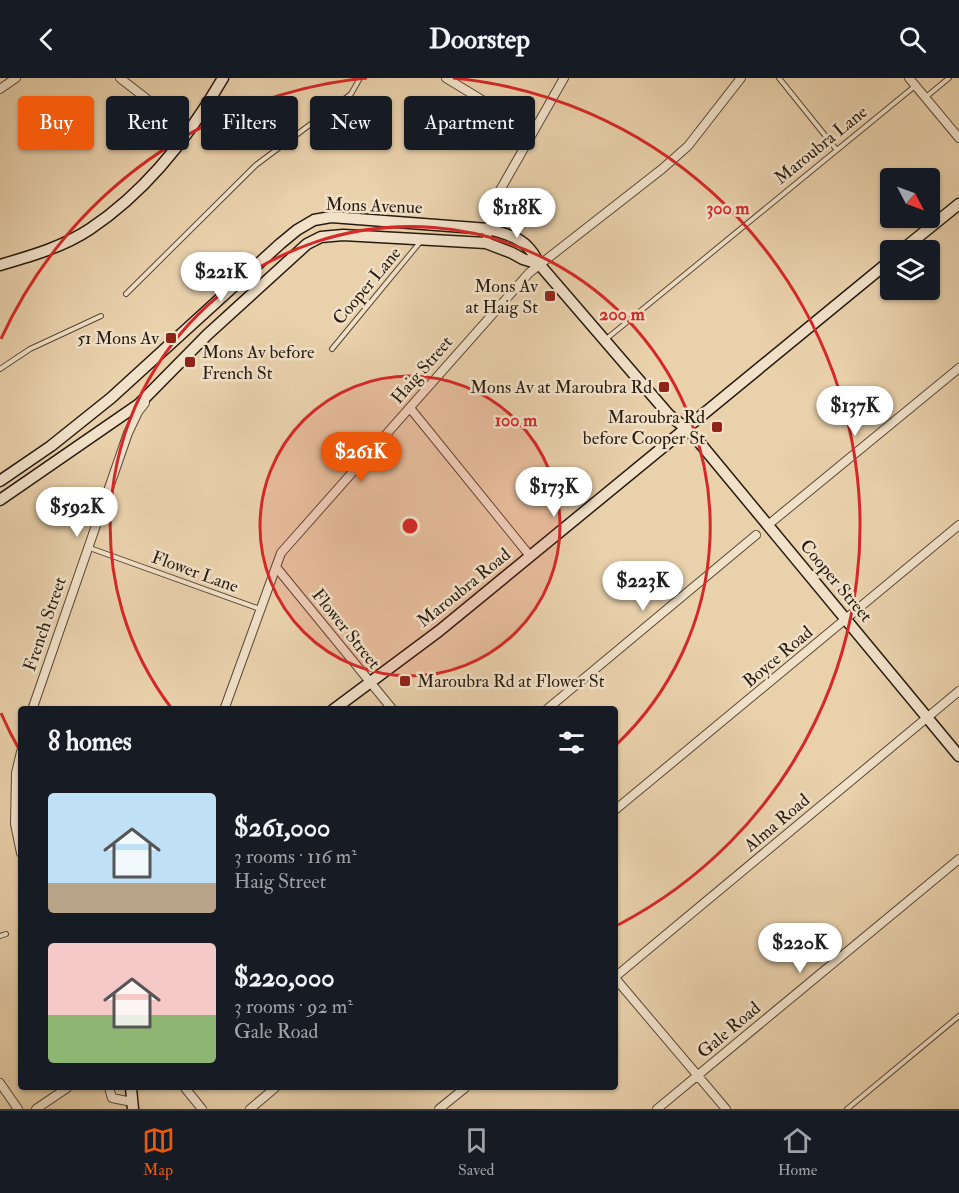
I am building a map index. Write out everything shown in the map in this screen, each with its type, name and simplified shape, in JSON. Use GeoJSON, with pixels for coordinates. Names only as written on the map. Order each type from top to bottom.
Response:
{"type":"FeatureCollection","features":[{"type":"Feature","properties":{"kind":"street"},"geometry":{"type":"LineString","coordinates":[[0,89],[15,78]]}},
{"type":"Feature","properties":{"kind":"street"},"geometry":{"type":"LineString","coordinates":[[120,78],[143,96]]}},
{"type":"Feature","properties":{"kind":"street"},"geometry":{"type":"LineString","coordinates":[[189,132],[223,78]]}},
{"type":"Feature","properties":{"kind":"street"},"geometry":{"type":"LineString","coordinates":[[446,78],[476,96]]}},
{"type":"Feature","properties":{"kind":"street"},"geometry":{"type":"LineString","coordinates":[[535,127],[564,78]]}},
{"type":"Feature","properties":{"kind":"street","name":"Haig Street"},"geometry":{"type":"LineString","coordinates":[[225,706],[281,553],[482,324],[539,264],[662,169],[688,146],[741,78]]}},
{"type":"Feature","properties":{"kind":"street"},"geometry":{"type":"LineString","coordinates":[[909,78],[959,138]]}},
{"type":"Feature","properties":{"kind":"street"},"geometry":{"type":"LineString","coordinates":[[0,265],[50,249],[90,229],[153,175],[174,150]]}},
{"type":"Feature","properties":{"kind":"street"},"geometry":{"type":"LineString","coordinates":[[486,243],[500,192],[522,150]]}},
{"type":"Feature","properties":{"kind":"street"},"geometry":{"type":"LineString","coordinates":[[914,240],[959,204]]}},
{"type":"Feature","properties":{"kind":"street","name":"Mons Avenue"},"geometry":{"type":"LineString","coordinates":[[0,481],[58,441],[104,405],[297,230],[314,220],[347,217],[489,229],[507,234],[532,249],[539,264],[669,415],[687,429]]}},
{"type":"Feature","properties":{"kind":"street","name":"Mons Avenue"},"geometry":{"type":"LineString","coordinates":[[0,500],[131,410],[159,385],[207,335],[307,244],[321,237],[343,235],[486,243],[539,264]]}},
{"type":"Feature","properties":{"kind":"street","name":"Maroubra Road"},"geometry":{"type":"LineString","coordinates":[[338,706],[439,631],[880,269]]}},
{"type":"Feature","properties":{"kind":"street"},"geometry":{"type":"LineString","coordinates":[[768,525],[959,368]]}},
{"type":"Feature","properties":{"kind":"street","name":"French Street"},"geometry":{"type":"LineString","coordinates":[[33,706],[132,422],[159,385]]}},
{"type":"Feature","properties":{"kind":"street"},"geometry":{"type":"LineString","coordinates":[[410,408],[530,556]]}},
{"type":"Feature","properties":{"kind":"street","name":"Cooper Street"},"geometry":{"type":"LineString","coordinates":[[687,429],[959,756]]}},
{"type":"Feature","properties":{"kind":"street","name":"Boyce Road"},"geometry":{"type":"LineString","coordinates":[[618,808],[959,525]]}},
{"type":"Feature","properties":{"kind":"street"},"geometry":{"type":"LineString","coordinates":[[551,706],[756,535]]}},
{"type":"Feature","properties":{"kind":"street","name":"Flower Street"},"geometry":{"type":"LineString","coordinates":[[276,567],[390,706]]}},
{"type":"Feature","properties":{"kind":"street","name":"Alma Road"},"geometry":{"type":"LineString","coordinates":[[618,975],[959,691]]}},
{"type":"Feature","properties":{"kind":"street"},"geometry":{"type":"LineString","coordinates":[[18,765],[15,824],[18,838]]}},
{"type":"Feature","properties":{"kind":"street","name":"Gale Road"},"geometry":{"type":"LineString","coordinates":[[657,1109],[959,858]]}},
{"type":"Feature","properties":{"kind":"street"},"geometry":{"type":"LineString","coordinates":[[618,982],[726,1109]]}},
{"type":"Feature","properties":{"kind":"street"},"geometry":{"type":"LineString","coordinates":[[0,1083],[18,1109]]}},
{"type":"Feature","properties":{"kind":"street"},"geometry":{"type":"LineString","coordinates":[[36,1109],[64,1090]]}},
{"type":"Feature","properties":{"kind":"street"},"geometry":{"type":"LineString","coordinates":[[110,1090],[112,1098],[133,1106],[131,1090]]}},
{"type":"Feature","properties":{"kind":"street"},"geometry":{"type":"LineString","coordinates":[[187,1090],[202,1109]]}},
{"type":"Feature","properties":{"kind":"street"},"geometry":{"type":"LineString","coordinates":[[250,1109],[273,1090]]}},
{"type":"Feature","properties":{"kind":"street"},"geometry":{"type":"LineString","coordinates":[[439,1109],[463,1090]]}},
{"type":"Feature","properties":{"kind":"lane"},"geometry":{"type":"LineString","coordinates":[[126,294],[256,165],[351,94],[360,78]]}},
{"type":"Feature","properties":{"kind":"lane"},"geometry":{"type":"LineString","coordinates":[[779,78],[836,149]]}},
{"type":"Feature","properties":{"kind":"lane"},"geometry":{"type":"LineString","coordinates":[[926,97],[949,78]]}},
{"type":"Feature","properties":{"kind":"lane","name":"Maroubra Lane"},"geometry":{"type":"LineString","coordinates":[[605,340],[915,85]]}},
{"type":"Feature","properties":{"kind":"lane","name":"Cooper Lane"},"geometry":{"type":"LineString","coordinates":[[332,349],[423,239]]}},
{"type":"Feature","properties":{"kind":"lane"},"geometry":{"type":"LineString","coordinates":[[0,369],[30,349],[101,316]]}},
{"type":"Feature","properties":{"kind":"lane","name":"Flower Lane"},"geometry":{"type":"LineString","coordinates":[[87,547],[260,609]]}},
{"type":"Feature","properties":{"kind":"lane"},"geometry":{"type":"LineString","coordinates":[[0,936],[6,934]]}},
{"type":"Feature","properties":{"kind":"lane"},"geometry":{"type":"LineString","coordinates":[[847,1109],[959,1016]]}},
{"type":"Feature","properties":{"kind":"place","name":"Mons Av at Haig St"},"geometry":{"type":"Point","coordinates":[550,296]}},
{"type":"Feature","properties":{"kind":"place","name":"51 Mons Av"},"geometry":{"type":"Point","coordinates":[171,338]}},
{"type":"Feature","properties":{"kind":"place","name":"Mons Av before French St"},"geometry":{"type":"Point","coordinates":[190,362]}},
{"type":"Feature","properties":{"kind":"place","name":"Mons Av at Maroubra Rd"},"geometry":{"type":"Point","coordinates":[664,387]}},
{"type":"Feature","properties":{"kind":"place","name":"Maroubra Rd before Cooper St"},"geometry":{"type":"Point","coordinates":[717,427]}},
{"type":"Feature","properties":{"kind":"place","name":"Maroubra Rd at Flower St"},"geometry":{"type":"Point","coordinates":[405,681]}}]}
